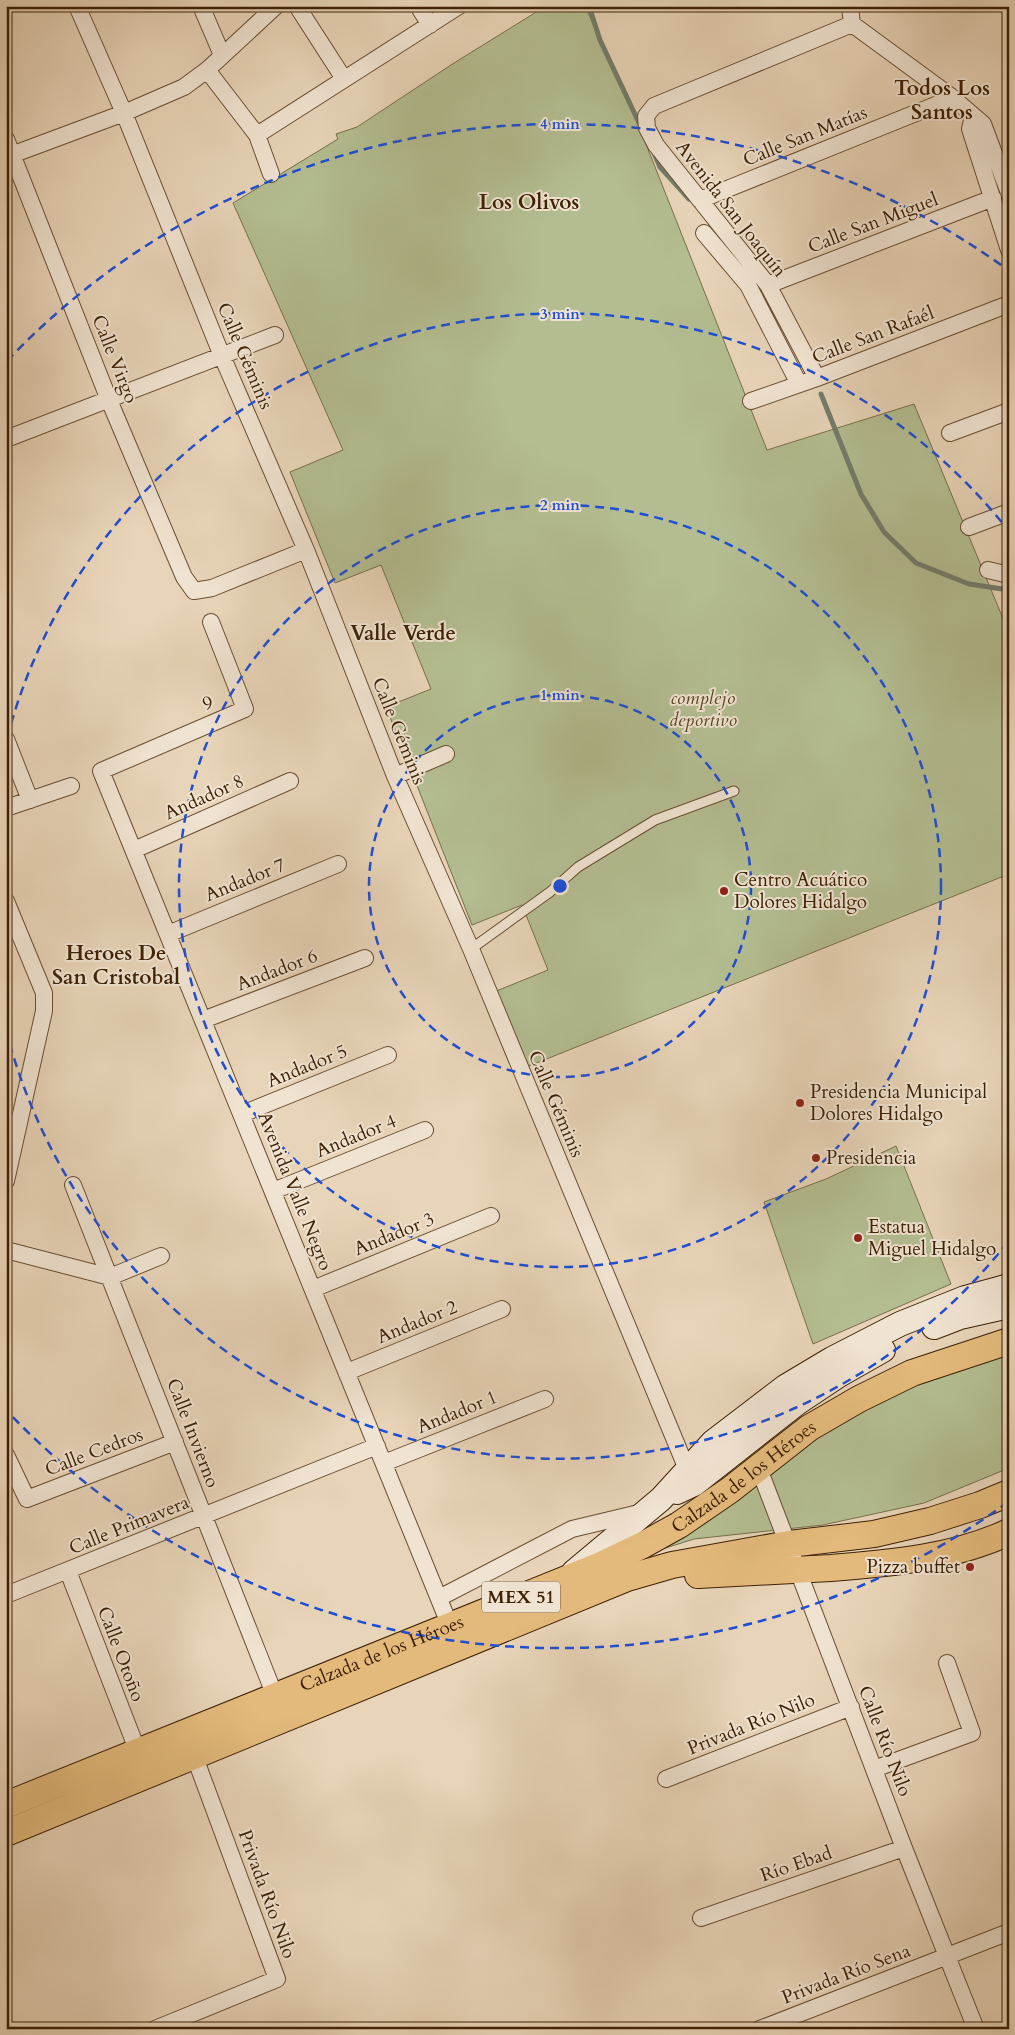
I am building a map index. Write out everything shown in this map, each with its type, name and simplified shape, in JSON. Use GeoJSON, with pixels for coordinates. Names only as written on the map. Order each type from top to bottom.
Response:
{"type":"FeatureCollection","features":[{"type":"Feature","properties":{"kind":"main road","name":"Calzada de los Héroes"},"geometry":{"type":"LineString","coordinates":[[6,1805],[565,1580],[643,1545],[679,1526],[730,1490],[758,1466],[809,1428],[859,1399],[912,1372],[1009,1341]]}},
{"type":"Feature","properties":{"kind":"main road","name":"Calzada de los Héroes"},"geometry":{"type":"LineString","coordinates":[[6,1832],[627,1578],[672,1565],[789,1544],[874,1534],[930,1521],[980,1505],[1009,1493]]}},
{"type":"Feature","properties":{"kind":"main road"},"geometry":{"type":"LineString","coordinates":[[627,1578],[799,1571],[875,1565],[926,1558],[982,1544],[1009,1532]]}},
{"type":"Feature","properties":{"kind":"street","name":"Calle Géminis"},"geometry":{"type":"LineString","coordinates":[[78,6],[124,113],[222,356],[306,550],[395,776],[470,949],[704,1508]]}},
{"type":"Feature","properties":{"kind":"street"},"geometry":{"type":"LineString","coordinates":[[201,6],[222,55]]}},
{"type":"Feature","properties":{"kind":"street"},"geometry":{"type":"LineString","coordinates":[[9,156],[124,113],[184,87],[207,70],[276,6]]}},
{"type":"Feature","properties":{"kind":"street"},"geometry":{"type":"LineString","coordinates":[[297,6],[344,80]]}},
{"type":"Feature","properties":{"kind":"street"},"geometry":{"type":"LineString","coordinates":[[418,6],[430,25]]}},
{"type":"Feature","properties":{"kind":"street"},"geometry":{"type":"LineString","coordinates":[[257,135],[459,6]]}},
{"type":"Feature","properties":{"kind":"street"},"geometry":{"type":"LineString","coordinates":[[850,6],[852,24],[953,98],[973,116],[970,128],[1001,195],[1009,250]]}},
{"type":"Feature","properties":{"kind":"street","name":"Avenida San Joaquín"},"geometry":{"type":"LineString","coordinates":[[817,378],[768,285],[656,145],[647,128],[646,116],[654,106],[852,24]]}},
{"type":"Feature","properties":{"kind":"street"},"geometry":{"type":"LineString","coordinates":[[207,70],[257,135],[271,174]]}},
{"type":"Feature","properties":{"kind":"street","name":"Calle San Matías"},"geometry":{"type":"LineString","coordinates":[[700,200],[953,98]]}},
{"type":"Feature","properties":{"kind":"street","name":"Calle Virgo"},"geometry":{"type":"LineString","coordinates":[[6,139],[9,156],[109,400],[184,577],[194,591],[212,588],[306,550]]}},
{"type":"Feature","properties":{"kind":"street","name":"Calle San Miguel"},"geometry":{"type":"LineString","coordinates":[[768,285],[1001,195]]}},
{"type":"Feature","properties":{"kind":"street"},"geometry":{"type":"LineString","coordinates":[[704,233],[748,285],[800,384]]}},
{"type":"Feature","properties":{"kind":"street","name":"Calle San Rafaél"},"geometry":{"type":"LineString","coordinates":[[750,401],[817,378],[1009,304]]}},
{"type":"Feature","properties":{"kind":"street"},"geometry":{"type":"LineString","coordinates":[[6,439],[275,335]]}},
{"type":"Feature","properties":{"kind":"street"},"geometry":{"type":"LineString","coordinates":[[950,433],[1009,411]]}},
{"type":"Feature","properties":{"kind":"street"},"geometry":{"type":"LineString","coordinates":[[969,527],[1009,512]]}},
{"type":"Feature","properties":{"kind":"street"},"geometry":{"type":"LineString","coordinates":[[988,570],[1009,575]]}},
{"type":"Feature","properties":{"kind":"street","name":"9"},"geometry":{"type":"LineString","coordinates":[[102,771],[245,709],[211,622]]}},
{"type":"Feature","properties":{"kind":"street"},"geometry":{"type":"LineString","coordinates":[[6,739],[30,800]]}},
{"type":"Feature","properties":{"kind":"street"},"geometry":{"type":"LineString","coordinates":[[395,776],[446,754]]}},
{"type":"Feature","properties":{"kind":"street","name":"Avenida Valle Negro"},"geometry":{"type":"LineString","coordinates":[[102,771],[450,1626]]}},
{"type":"Feature","properties":{"kind":"street","name":"Andador 8"},"geometry":{"type":"LineString","coordinates":[[134,850],[290,781]]}},
{"type":"Feature","properties":{"kind":"street"},"geometry":{"type":"LineString","coordinates":[[6,808],[71,786]]}},
{"type":"Feature","properties":{"kind":"street","name":"Andador 7"},"geometry":{"type":"LineString","coordinates":[[168,934],[338,864]]}},
{"type":"Feature","properties":{"kind":"street"},"geometry":{"type":"LineString","coordinates":[[6,901],[44,993],[44,1011],[6,1181]]}},
{"type":"Feature","properties":{"kind":"street","name":"Andador 6"},"geometry":{"type":"LineString","coordinates":[[203,1020],[365,958]]}},
{"type":"Feature","properties":{"kind":"street","name":"Andador 5"},"geometry":{"type":"LineString","coordinates":[[242,1114],[388,1054]]}},
{"type":"Feature","properties":{"kind":"street","name":"Andador 4"},"geometry":{"type":"LineString","coordinates":[[273,1191],[425,1130]]}},
{"type":"Feature","properties":{"kind":"street","name":"Calle Invierno"},"geometry":{"type":"LineString","coordinates":[[73,1185],[275,1696]]}},
{"type":"Feature","properties":{"kind":"street","name":"Andador 3"},"geometry":{"type":"LineString","coordinates":[[313,1289],[491,1216]]}},
{"type":"Feature","properties":{"kind":"street"},"geometry":{"type":"LineString","coordinates":[[6,1250],[110,1277],[161,1256]]}},
{"type":"Feature","properties":{"kind":"street"},"geometry":{"type":"LineString","coordinates":[[791,1395],[832,1358],[900,1324],[965,1298],[1009,1286]]}},
{"type":"Feature","properties":{"kind":"street"},"geometry":{"type":"LineString","coordinates":[[565,1580],[690,1476],[713,1442],[791,1395],[839,1375],[899,1341],[960,1317],[1009,1306]]}},
{"type":"Feature","properties":{"kind":"street","name":"Andador 2"},"geometry":{"type":"LineString","coordinates":[[347,1372],[502,1309]]}},
{"type":"Feature","properties":{"kind":"street","name":"Andador 1"},"geometry":{"type":"LineString","coordinates":[[384,1463],[545,1399]]}},
{"type":"Feature","properties":{"kind":"street","name":"Calle Cedros"},"geometry":{"type":"LineString","coordinates":[[6,1455],[27,1499],[175,1442]]}},
{"type":"Feature","properties":{"kind":"street","name":"Calle Primavera"},"geometry":{"type":"LineString","coordinates":[[6,1595],[377,1446]]}},
{"type":"Feature","properties":{"kind":"street","name":"Calle Río Nilo"},"geometry":{"type":"LineString","coordinates":[[758,1466],[904,1848],[976,2029]]}},
{"type":"Feature","properties":{"kind":"street"},"geometry":{"type":"LineString","coordinates":[[439,1598],[572,1529],[654,1505]]}},
{"type":"Feature","properties":{"kind":"street","name":"Calle Otoño"},"geometry":{"type":"LineString","coordinates":[[68,1570],[138,1752]]}},
{"type":"Feature","properties":{"kind":"street"},"geometry":{"type":"LineString","coordinates":[[874,1769],[972,1734],[947,1662]]}},
{"type":"Feature","properties":{"kind":"street","name":"Privada Río Nilo"},"geometry":{"type":"LineString","coordinates":[[666,1779],[851,1707]]}},
{"type":"Feature","properties":{"kind":"street","name":"Privada Río Nilo"},"geometry":{"type":"LineString","coordinates":[[155,2029],[277,1979],[194,1755]]}},
{"type":"Feature","properties":{"kind":"street","name":"Río Ebad"},"geometry":{"type":"LineString","coordinates":[[701,1918],[904,1848]]}},
{"type":"Feature","properties":{"kind":"street","name":"Privada Río Sena"},"geometry":{"type":"LineString","coordinates":[[760,2029],[1009,1932]]}},
{"type":"Feature","properties":{"kind":"lane"},"geometry":{"type":"LineString","coordinates":[[470,949],[550,892],[578,867],[655,820],[734,791]]}},
{"type":"Feature","properties":{"kind":"green space","name":"complejo deportivo"},"geometry":{"type":"Polygon","coordinates":[[[546,6],[585,6],[640,129],[767,450],[914,404],[1009,633],[1009,874],[524,1068],[494,992],[548,970],[522,905],[472,925],[386,707],[431,689],[381,565],[335,583],[290,472],[343,450],[233,203],[338,139],[336,134],[357,127],[454,63],[546,6]]]}},
{"type":"Feature","properties":{"kind":"green space"},"geometry":{"type":"Polygon","coordinates":[[[896,1146],[951,1284],[813,1344],[764,1202],[826,1179],[896,1146]]]}},
{"type":"Feature","properties":{"kind":"green space"},"geometry":{"type":"Polygon","coordinates":[[[1009,1347],[1009,1468],[924,1503],[823,1525],[694,1539],[612,1565],[757,1471],[916,1376],[1009,1347]]]}},
{"type":"Feature","properties":{"kind":"waterway"},"geometry":{"type":"LineString","coordinates":[[589,6],[600,40],[640,125]]}},
{"type":"Feature","properties":{"kind":"waterway"},"geometry":{"type":"LineString","coordinates":[[654,153],[660,167],[689,199]]}},
{"type":"Feature","properties":{"kind":"waterway"},"geometry":{"type":"LineString","coordinates":[[821,394],[861,494],[884,532],[916,563],[969,584],[1009,590]]}},
{"type":"Feature","properties":{"kind":"place","name":"Centro Acuático Dolores Hidalgo"},"geometry":{"type":"Point","coordinates":[724,891]}},
{"type":"Feature","properties":{"kind":"place","name":"Presidencia Municipal Dolores Hidalgo"},"geometry":{"type":"Point","coordinates":[800,1103]}},
{"type":"Feature","properties":{"kind":"place","name":"Presidencia"},"geometry":{"type":"Point","coordinates":[816,1158]}},
{"type":"Feature","properties":{"kind":"place","name":"Estatua Miguel Hidalgo"},"geometry":{"type":"Point","coordinates":[858,1238]}},
{"type":"Feature","properties":{"kind":"place","name":"Pizza buffet"},"geometry":{"type":"Point","coordinates":[970,1567]}},
{"type":"Feature","properties":{"kind":"district","name":"Todos Los Santos"},"geometry":{"type":"Point","coordinates":[942,100]}},
{"type":"Feature","properties":{"kind":"district","name":"Los Olivos"},"geometry":{"type":"Point","coordinates":[529,202]}},
{"type":"Feature","properties":{"kind":"district","name":"Valle Verde"},"geometry":{"type":"Point","coordinates":[403,633]}},
{"type":"Feature","properties":{"kind":"district","name":"Heroes De San Cristobal"},"geometry":{"type":"Point","coordinates":[116,965]}}]}
